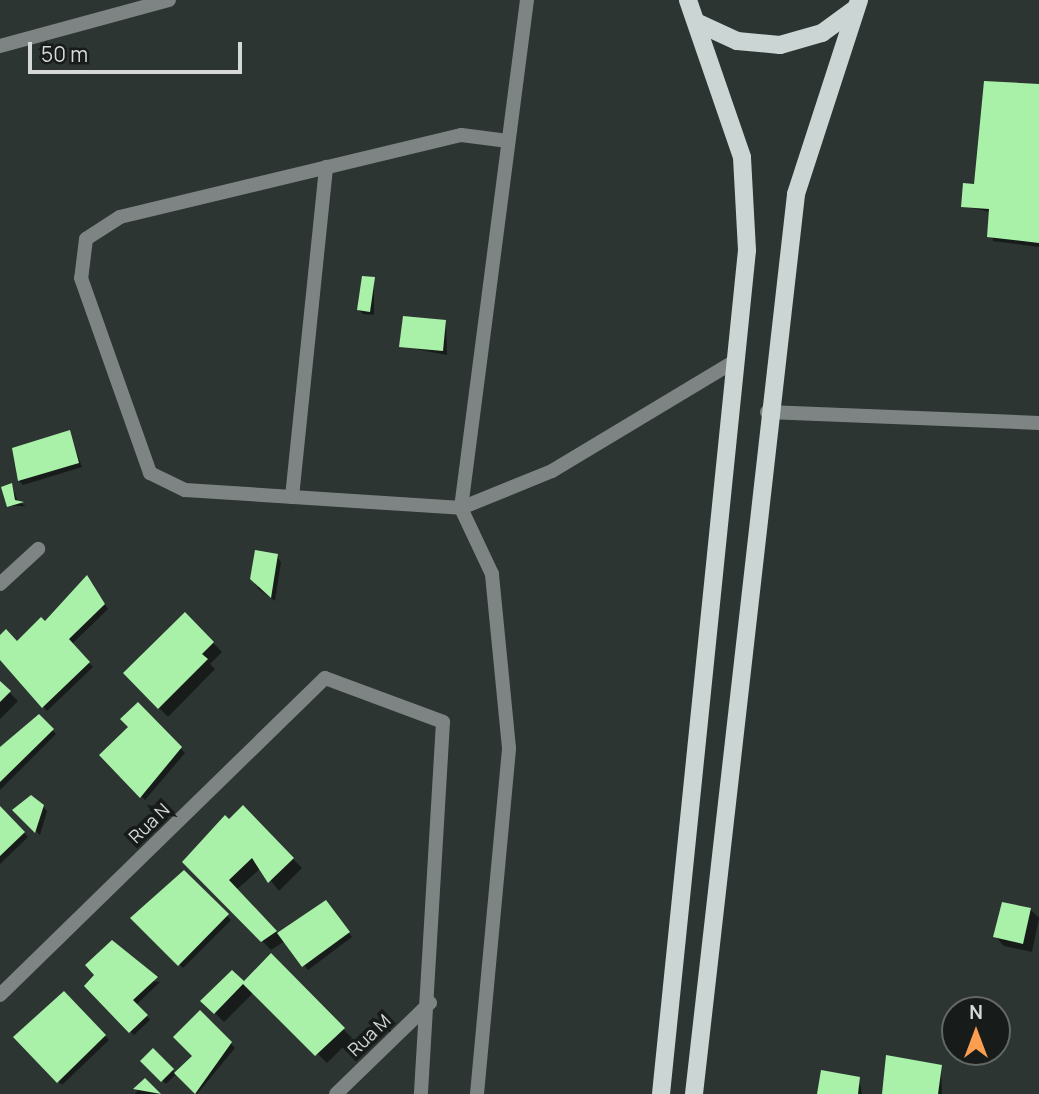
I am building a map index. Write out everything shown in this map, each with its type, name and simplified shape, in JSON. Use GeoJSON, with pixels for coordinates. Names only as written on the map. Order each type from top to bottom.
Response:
{"type":"FeatureCollection","features":[{"type":"Feature","properties":{"kind":"main road"},"geometry":{"type":"LineString","coordinates":[[661,1094],[747,250],[742,157],[688,0]]}},
{"type":"Feature","properties":{"kind":"main road"},"geometry":{"type":"LineString","coordinates":[[698,23],[737,41],[780,45],[822,33],[858,4]]}},
{"type":"Feature","properties":{"kind":"main road"},"geometry":{"type":"LineString","coordinates":[[694,1094],[767,412],[796,194],[858,4]]}},
{"type":"Feature","properties":{"kind":"street"},"geometry":{"type":"LineString","coordinates":[[0,46],[169,0]]}},
{"type":"Feature","properties":{"kind":"street"},"geometry":{"type":"LineString","coordinates":[[477,1094],[509,748],[492,574],[461,508],[527,0]]}},
{"type":"Feature","properties":{"kind":"street"},"geometry":{"type":"LineString","coordinates":[[681,0],[698,23]]}},
{"type":"Feature","properties":{"kind":"street"},"geometry":{"type":"LineString","coordinates":[[508,141],[461,135],[120,217],[86,239],[81,278],[150,473],[185,490],[461,508],[552,471],[737,360]]}},
{"type":"Feature","properties":{"kind":"street"},"geometry":{"type":"LineString","coordinates":[[292,497],[326,167]]}},
{"type":"Feature","properties":{"kind":"street"},"geometry":{"type":"LineString","coordinates":[[767,412],[1039,423]]}},
{"type":"Feature","properties":{"kind":"street"},"geometry":{"type":"LineString","coordinates":[[0,584],[38,549]]}},
{"type":"Feature","properties":{"kind":"street","name":"Rua N"},"geometry":{"type":"LineString","coordinates":[[0,995],[325,678],[443,722],[429,1003]]}},
{"type":"Feature","properties":{"kind":"street"},"geometry":{"type":"LineString","coordinates":[[421,1094],[429,1003]]}},
{"type":"Feature","properties":{"kind":"street","name":"Rua M"},"geometry":{"type":"LineString","coordinates":[[336,1094],[429,1003]]}},
{"type":"Feature","properties":{"kind":"building"},"geometry":{"type":"Polygon","coordinates":[[[984,81],[1039,84],[1039,243],[987,237],[989,209],[961,207],[963,183],[974,184],[984,81]]]}},
{"type":"Feature","properties":{"kind":"building"},"geometry":{"type":"Polygon","coordinates":[[[362,276],[375,277],[370,312],[357,310],[362,276]]]}},
{"type":"Feature","properties":{"kind":"building"},"geometry":{"type":"Polygon","coordinates":[[[403,316],[446,320],[443,351],[399,347],[403,316]]]}},
{"type":"Feature","properties":{"kind":"building"},"geometry":{"type":"Polygon","coordinates":[[[70,430],[79,463],[18,481],[12,448],[70,430]]]}},
{"type":"Feature","properties":{"kind":"building"},"geometry":{"type":"Polygon","coordinates":[[[12,483],[15,500],[24,502],[7,507],[1,487],[12,483]]]}},
{"type":"Feature","properties":{"kind":"building"},"geometry":{"type":"Polygon","coordinates":[[[255,550],[278,554],[271,598],[250,579],[255,550]]]}},
{"type":"Feature","properties":{"kind":"building"},"geometry":{"type":"Polygon","coordinates":[[[87,575],[105,604],[69,639],[90,662],[42,708],[0,660],[0,635],[6,629],[17,641],[41,617],[45,621],[87,575]]]}},
{"type":"Feature","properties":{"kind":"building"},"geometry":{"type":"Polygon","coordinates":[[[185,612],[214,642],[202,654],[208,659],[158,709],[123,673],[185,612]]]}},
{"type":"Feature","properties":{"kind":"building"},"geometry":{"type":"Polygon","coordinates":[[[0,681],[11,691],[0,702],[0,681]]]}},
{"type":"Feature","properties":{"kind":"building"},"geometry":{"type":"Polygon","coordinates":[[[138,702],[182,747],[140,798],[99,755],[128,727],[120,719],[138,702]]]}},
{"type":"Feature","properties":{"kind":"building"},"geometry":{"type":"Polygon","coordinates":[[[39,714],[54,729],[0,782],[0,747],[39,714]]]}},
{"type":"Feature","properties":{"kind":"building"},"geometry":{"type":"Polygon","coordinates":[[[31,795],[44,805],[35,833],[12,810],[31,795]]]}},
{"type":"Feature","properties":{"kind":"building"},"geometry":{"type":"Polygon","coordinates":[[[243,805],[294,858],[268,883],[252,858],[229,880],[277,931],[261,942],[182,862],[225,815],[229,819],[243,805]]]}},
{"type":"Feature","properties":{"kind":"building"},"geometry":{"type":"Polygon","coordinates":[[[0,806],[25,832],[0,856],[0,806]]]}},
{"type":"Feature","properties":{"kind":"building"},"geometry":{"type":"Polygon","coordinates":[[[184,870],[229,914],[178,966],[130,918],[184,870]]]}},
{"type":"Feature","properties":{"kind":"building"},"geometry":{"type":"Polygon","coordinates":[[[326,900],[350,932],[302,967],[277,933],[326,900]]]}},
{"type":"Feature","properties":{"kind":"building"},"geometry":{"type":"Polygon","coordinates":[[[1002,902],[1031,908],[1023,944],[993,937],[1002,902]]]}},
{"type":"Feature","properties":{"kind":"building"},"geometry":{"type":"Polygon","coordinates":[[[112,940],[158,977],[133,1000],[148,1015],[129,1033],[84,986],[94,975],[85,965],[112,940]]]}},
{"type":"Feature","properties":{"kind":"building"},"geometry":{"type":"Polygon","coordinates":[[[271,953],[345,1028],[315,1056],[243,984],[214,1014],[200,1001],[232,970],[244,981],[271,953]]]}},
{"type":"Feature","properties":{"kind":"building"},"geometry":{"type":"Polygon","coordinates":[[[64,991],[106,1035],[57,1083],[13,1037],[64,991]]]}},
{"type":"Feature","properties":{"kind":"building"},"geometry":{"type":"Polygon","coordinates":[[[200,1010],[232,1042],[195,1094],[174,1073],[192,1056],[173,1037],[200,1010]]]}},
{"type":"Feature","properties":{"kind":"building"},"geometry":{"type":"Polygon","coordinates":[[[153,1048],[174,1069],[161,1082],[140,1061],[153,1048]]]}},
{"type":"Feature","properties":{"kind":"building"},"geometry":{"type":"Polygon","coordinates":[[[886,1055],[942,1066],[938,1094],[882,1094],[886,1055]]]}},
{"type":"Feature","properties":{"kind":"building"},"geometry":{"type":"Polygon","coordinates":[[[821,1070],[860,1077],[858,1094],[817,1094],[821,1070]]]}},
{"type":"Feature","properties":{"kind":"building"},"geometry":{"type":"Polygon","coordinates":[[[145,1078],[161,1094],[133,1089],[145,1078]]]}}]}
